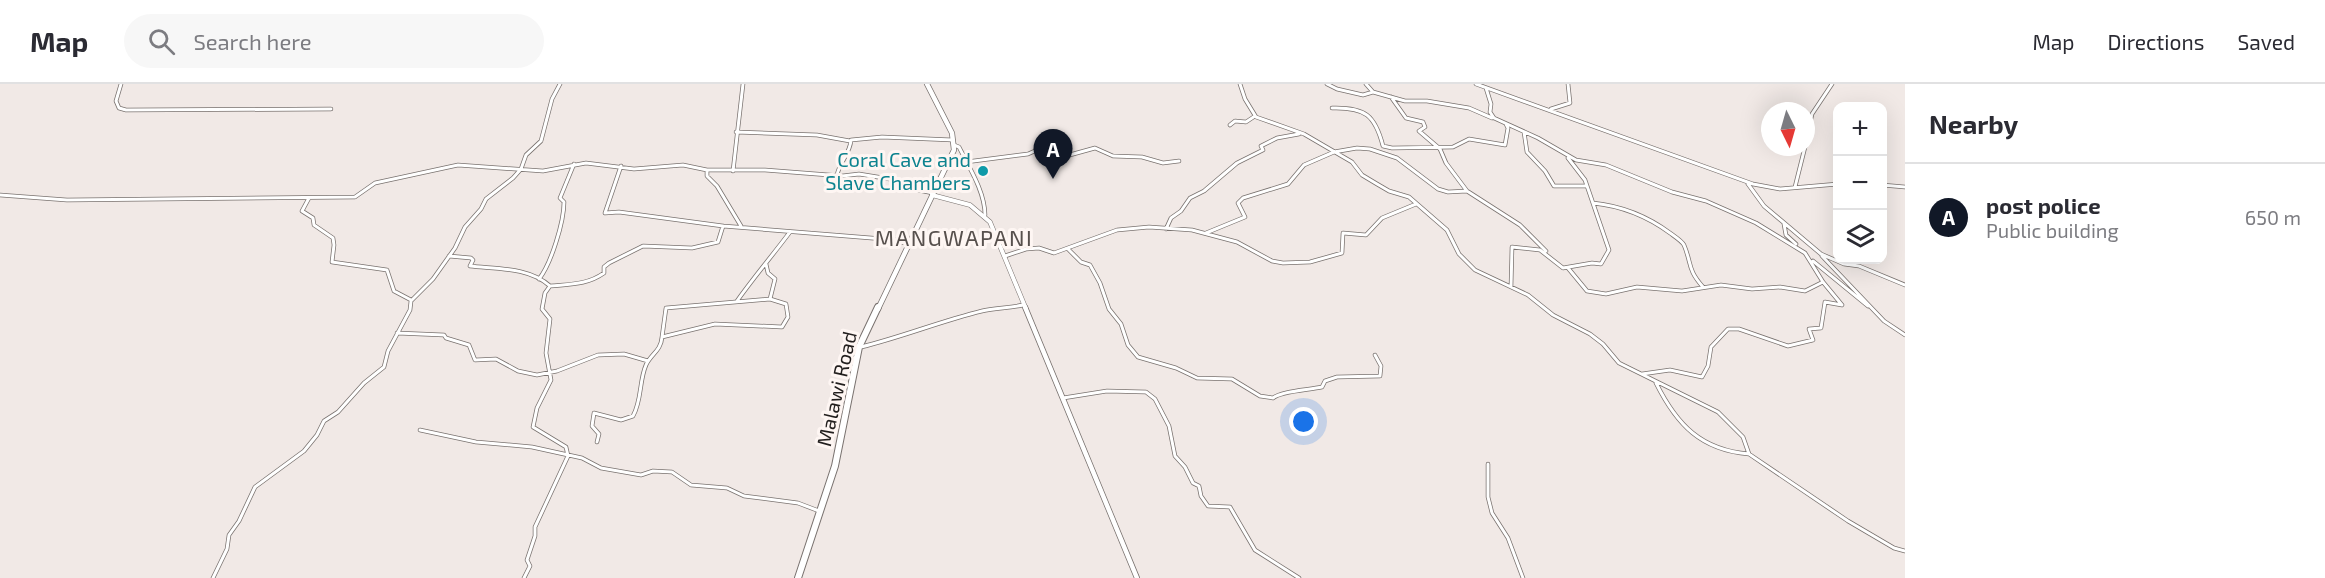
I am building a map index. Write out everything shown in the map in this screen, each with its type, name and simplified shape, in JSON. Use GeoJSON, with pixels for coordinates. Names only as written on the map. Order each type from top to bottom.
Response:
{"type":"FeatureCollection","features":[{"type":"Feature","properties":{"kind":"main road"},"geometry":{"type":"LineString","coordinates":[[927,84],[954,142]]}},
{"type":"Feature","properties":{"kind":"main road","name":"Malawi Road"},"geometry":{"type":"LineString","coordinates":[[798,578],[835,466],[859,347],[946,168],[954,142]]}},
{"type":"Feature","properties":{"kind":"street"},"geometry":{"type":"LineString","coordinates":[[121,84],[116,102],[119,108],[126,110],[331,109]]}},
{"type":"Feature","properties":{"kind":"street"},"geometry":{"type":"LineString","coordinates":[[213,578],[227,549],[229,535],[240,521],[255,487],[304,451],[317,435],[324,421],[338,412],[364,383],[384,367],[388,351],[410,310],[411,301],[433,279],[465,227],[481,209],[486,199],[510,182],[521,169],[526,155],[536,147],[544,135],[552,99],[560,84]]}},
{"type":"Feature","properties":{"kind":"street"},"geometry":{"type":"LineString","coordinates":[[734,171],[736,132],[743,84]]}},
{"type":"Feature","properties":{"kind":"street"},"geometry":{"type":"LineString","coordinates":[[1240,84],[1245,99],[1255,116],[1264,122],[1283,125],[1352,162],[1362,175],[1389,191],[1409,196],[1447,230],[1459,254],[1475,270],[1528,295],[1553,315],[1590,334],[1603,344],[1619,363],[1656,383],[1686,394],[1718,412],[1743,437],[1749,454]]}},
{"type":"Feature","properties":{"kind":"street"},"geometry":{"type":"LineString","coordinates":[[1327,84],[1336,89],[1363,95],[1373,93],[1469,108],[1524,131],[1582,162],[1606,165],[1672,192],[1706,201],[1756,223],[1796,245]]}},
{"type":"Feature","properties":{"kind":"street"},"geometry":{"type":"LineString","coordinates":[[1366,84],[1373,93]]}},
{"type":"Feature","properties":{"kind":"street"},"geometry":{"type":"LineString","coordinates":[[1476,84],[1747,182],[1780,189],[1833,184]]}},
{"type":"Feature","properties":{"kind":"street"},"geometry":{"type":"LineString","coordinates":[[1549,110],[1570,103],[1568,84]]}},
{"type":"Feature","properties":{"kind":"street"},"geometry":{"type":"LineString","coordinates":[[1815,110],[1832,84]]}},
{"type":"Feature","properties":{"kind":"street"},"geometry":{"type":"LineString","coordinates":[[1486,88],[1491,104],[1490,112],[1494,118]]}},
{"type":"Feature","properties":{"kind":"street"},"geometry":{"type":"LineString","coordinates":[[1391,97],[1406,118],[1423,122],[1425,127],[1419,131],[1435,143],[1467,191],[1520,225],[1563,268],[1592,263],[1601,264],[1609,250],[1585,180],[1565,154]]}},
{"type":"Feature","properties":{"kind":"street"},"geometry":{"type":"LineString","coordinates":[[1332,108],[1357,108],[1377,123],[1384,147],[1401,149],[1460,145],[1469,139],[1505,145],[1508,128],[1504,122]]}},
{"type":"Feature","properties":{"kind":"street"},"geometry":{"type":"LineString","coordinates":[[1230,125],[1235,122],[1246,122],[1255,116]]}},
{"type":"Feature","properties":{"kind":"street"},"geometry":{"type":"LineString","coordinates":[[1524,131],[1527,152],[1545,171],[1554,186],[1586,186]]}},
{"type":"Feature","properties":{"kind":"street"},"geometry":{"type":"LineString","coordinates":[[736,132],[817,135],[850,141],[882,136],[888,139],[920,137],[928,140],[954,142],[959,147],[981,197],[985,215],[1005,256],[1137,578]]}},
{"type":"Feature","properties":{"kind":"street"},"geometry":{"type":"LineString","coordinates":[[1166,230],[1171,218],[1181,211],[1190,198],[1204,191],[1237,163],[1253,157],[1263,150],[1261,146],[1269,142],[1300,134]]}},
{"type":"Feature","properties":{"kind":"street"},"geometry":{"type":"LineString","coordinates":[[837,175],[840,161],[850,151],[850,141]]}},
{"type":"Feature","properties":{"kind":"street"},"geometry":{"type":"LineString","coordinates":[[966,162],[1028,154],[1037,150],[1054,151],[1065,156],[1095,148],[1113,156],[1142,157],[1163,163],[1179,161]]}},
{"type":"Feature","properties":{"kind":"street"},"geometry":{"type":"LineString","coordinates":[[1204,233],[1245,217],[1238,203],[1243,198],[1288,184],[1304,165],[1334,152],[1357,148],[1370,149],[1397,158],[1438,189],[1448,192],[1467,191]]}},
{"type":"Feature","properties":{"kind":"street"},"geometry":{"type":"LineString","coordinates":[[1795,187],[1803,156]]}},
{"type":"Feature","properties":{"kind":"street"},"geometry":{"type":"LineString","coordinates":[[539,279],[556,248],[557,234],[565,207],[560,198],[574,164]]}},
{"type":"Feature","properties":{"kind":"street"},"geometry":{"type":"LineString","coordinates":[[0,195],[68,200],[356,197],[375,183],[458,165],[543,171],[574,164],[621,166],[634,169],[690,166],[707,170],[765,170],[888,177],[902,181],[908,188],[970,205],[985,215]]}},
{"type":"Feature","properties":{"kind":"street"},"geometry":{"type":"LineString","coordinates":[[621,166],[605,213],[619,212],[723,226],[896,240],[908,244]]}},
{"type":"Feature","properties":{"kind":"street"},"geometry":{"type":"LineString","coordinates":[[707,170],[707,176],[717,186],[741,226]]}},
{"type":"Feature","properties":{"kind":"street"},"geometry":{"type":"LineString","coordinates":[[1747,182],[1764,206],[1821,254],[1874,312]]}},
{"type":"Feature","properties":{"kind":"street"},"geometry":{"type":"LineString","coordinates":[[1887,185],[1905,187]]}},
{"type":"Feature","properties":{"kind":"street"},"geometry":{"type":"LineString","coordinates":[[309,198],[302,211],[313,218],[314,225],[327,230],[334,238],[336,248],[332,262],[387,270],[394,291],[411,301]]}},
{"type":"Feature","properties":{"kind":"street"},"geometry":{"type":"LineString","coordinates":[[1593,202],[1614,205],[1636,212],[1677,238],[1684,244],[1685,257],[1696,279],[1703,287]]}},
{"type":"Feature","properties":{"kind":"street"},"geometry":{"type":"LineString","coordinates":[[1005,256],[1026,249],[1038,248],[1054,253],[1117,230],[1149,227],[1166,230],[1192,230],[1237,242],[1272,261],[1310,262],[1342,253],[1343,233],[1366,235],[1381,217],[1416,204]]}},
{"type":"Feature","properties":{"kind":"street"},"geometry":{"type":"LineString","coordinates":[[1784,224],[1785,235]]}},
{"type":"Feature","properties":{"kind":"street"},"geometry":{"type":"LineString","coordinates":[[550,286],[593,282],[604,273],[604,267],[612,259],[636,252],[644,246],[701,248],[713,245],[718,242],[723,226]]}},
{"type":"Feature","properties":{"kind":"street"},"geometry":{"type":"LineString","coordinates":[[736,303],[759,269],[766,264],[790,232]]}},
{"type":"Feature","properties":{"kind":"street"},"geometry":{"type":"LineString","coordinates":[[1774,234],[1785,235],[1874,312],[1905,335]]}},
{"type":"Feature","properties":{"kind":"street"},"geometry":{"type":"LineString","coordinates":[[1511,286],[1512,247],[1538,248],[1548,252]]}},
{"type":"Feature","properties":{"kind":"street"},"geometry":{"type":"LineString","coordinates":[[1068,249],[1081,261],[1090,265],[1100,283],[1109,309],[1121,324],[1128,345],[1138,357],[1176,368],[1197,378],[1232,379],[1260,396],[1273,398],[1279,393],[1303,392],[1322,387],[1325,381],[1337,377],[1380,376],[1381,366],[1375,355]]}},
{"type":"Feature","properties":{"kind":"street"},"geometry":{"type":"LineString","coordinates":[[1821,254],[1844,264],[1859,266],[1883,278],[1905,285]]}},
{"type":"Feature","properties":{"kind":"street"},"geometry":{"type":"LineString","coordinates":[[449,256],[471,258],[473,260],[470,266],[499,267],[531,275],[544,280],[550,286]]}},
{"type":"Feature","properties":{"kind":"street"},"geometry":{"type":"LineString","coordinates":[[1642,374],[1670,370],[1702,377],[1708,366],[1711,347],[1728,329],[1739,329],[1788,346],[1813,340],[1809,329],[1821,328],[1825,302],[1842,305],[1823,282],[1812,260]]}},
{"type":"Feature","properties":{"kind":"street"},"geometry":{"type":"LineString","coordinates":[[766,264],[768,273],[775,279],[770,299]]}},
{"type":"Feature","properties":{"kind":"street"},"geometry":{"type":"LineString","coordinates":[[1568,268],[1587,291],[1606,294],[1637,287],[1682,291],[1721,285],[1752,289],[1780,287],[1805,291],[1823,282]]}},
{"type":"Feature","properties":{"kind":"street"},"geometry":{"type":"LineString","coordinates":[[524,578],[530,566],[527,560],[535,536],[535,527],[568,456],[566,447],[533,427],[537,408],[549,387],[551,373],[546,353],[550,320],[542,309],[543,300],[550,286]]}},
{"type":"Feature","properties":{"kind":"street"},"geometry":{"type":"LineString","coordinates":[[597,442],[599,434],[592,426],[594,413],[621,420],[633,417],[648,361],[658,352],[666,308],[770,299],[786,304],[789,312],[788,321],[782,327],[715,324],[662,337]]}},
{"type":"Feature","properties":{"kind":"street"},"geometry":{"type":"LineString","coordinates":[[859,347],[899,338],[984,310],[999,310],[1023,304]]}},
{"type":"Feature","properties":{"kind":"street"},"geometry":{"type":"LineString","coordinates":[[397,333],[444,335],[446,338],[469,345],[475,360],[496,359],[505,366],[531,375],[551,373],[598,355],[624,354],[648,361]]}},
{"type":"Feature","properties":{"kind":"street"},"geometry":{"type":"LineString","coordinates":[[1656,383],[1663,399],[1680,422],[1694,433],[1723,451],[1749,454],[1848,521],[1894,548],[1905,551]]}},
{"type":"Feature","properties":{"kind":"street"},"geometry":{"type":"LineString","coordinates":[[1063,398],[1107,391],[1146,392],[1155,399],[1169,426],[1175,456],[1185,467],[1195,485],[1199,486],[1205,504],[1214,507],[1230,507],[1245,528],[1255,550],[1299,578]]}},
{"type":"Feature","properties":{"kind":"street"},"geometry":{"type":"LineString","coordinates":[[420,430],[476,442],[532,447],[582,458],[601,468],[641,475],[653,471],[672,472],[691,485],[728,488],[744,495],[798,503],[820,512]]}},
{"type":"Feature","properties":{"kind":"street"},"geometry":{"type":"LineString","coordinates":[[1488,464],[1488,497],[1492,513],[1508,538],[1523,578]]}},
{"type":"Feature","properties":{"kind":"place","name":"Coral Cave and Slave Chambers"},"geometry":{"type":"Point","coordinates":[983,171]}},
{"type":"Feature","properties":{"kind":"place","name":"post police"},"geometry":{"type":"Point","coordinates":[1053,179]}},
{"type":"Feature","properties":{"kind":"district","name":"MANGWAPANI"},"geometry":{"type":"Point","coordinates":[954,238]}}]}
